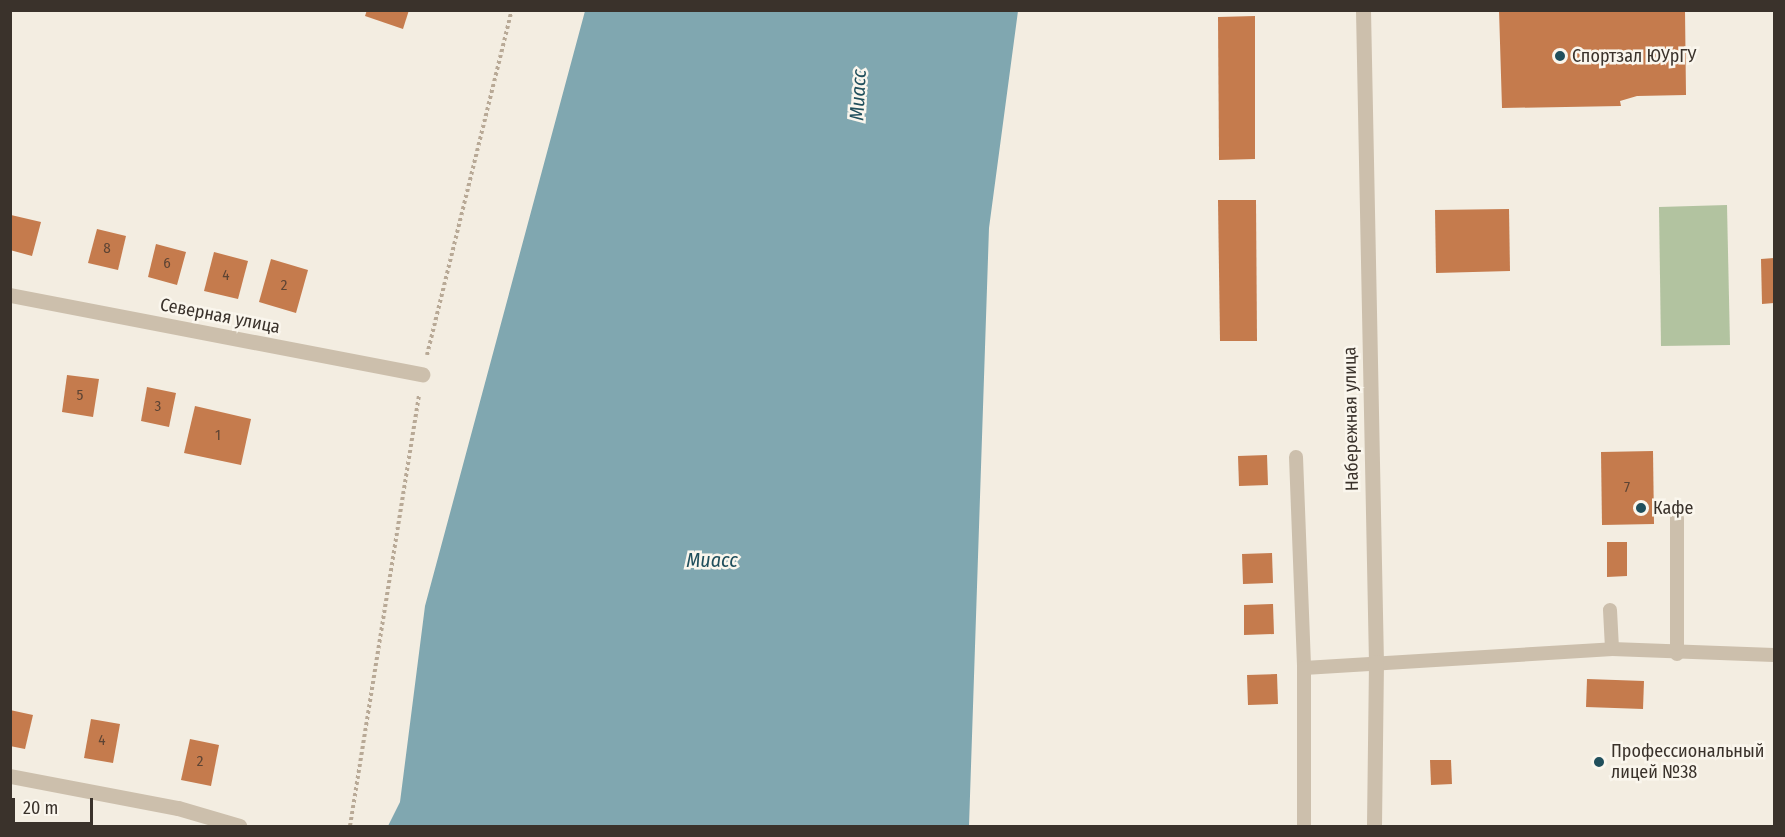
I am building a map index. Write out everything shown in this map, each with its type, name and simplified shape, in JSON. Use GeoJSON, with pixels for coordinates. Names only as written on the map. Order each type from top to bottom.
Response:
{"type":"FeatureCollection","features":[{"type":"Feature","properties":{"kind":"street","name":"Набережная улица"},"geometry":{"type":"LineString","coordinates":[[1363,10],[1376,662],[1374,826]]}},
{"type":"Feature","properties":{"kind":"street","name":"Северная улица"},"geometry":{"type":"LineString","coordinates":[[10,295],[422,374]]}},
{"type":"Feature","properties":{"kind":"street"},"geometry":{"type":"LineString","coordinates":[[10,776],[178,808],[239,826]]}},
{"type":"Feature","properties":{"kind":"lane"},"geometry":{"type":"LineString","coordinates":[[1296,458],[1304,668],[1304,826]]}},
{"type":"Feature","properties":{"kind":"lane"},"geometry":{"type":"LineString","coordinates":[[1677,518],[1677,654]]}},
{"type":"Feature","properties":{"kind":"lane"},"geometry":{"type":"LineString","coordinates":[[1610,610],[1612,649]]}},
{"type":"Feature","properties":{"kind":"lane"},"geometry":{"type":"LineString","coordinates":[[1304,668],[1612,649],[1677,654],[1774,655]]}},
{"type":"Feature","properties":{"kind":"path"},"geometry":{"type":"LineString","coordinates":[[350,826],[422,374],[512,10]]}},
{"type":"Feature","properties":{"kind":"green space"},"geometry":{"type":"Polygon","coordinates":[[[1727,205],[1730,345],[1661,346],[1659,207],[1727,205]]]}},
{"type":"Feature","properties":{"kind":"water","name":"Миасс"},"geometry":{"type":"Polygon","coordinates":[[[585,11],[1018,11],[989,228],[969,826],[388,826],[400,802],[425,606],[585,11]]]}},
{"type":"Feature","properties":{"kind":"building"},"geometry":{"type":"Polygon","coordinates":[[[367,10],[409,10],[403,29],[365,16],[367,10]]]}},
{"type":"Feature","properties":{"kind":"building","name":"Спортзал ЮУрГУ"},"geometry":{"type":"Polygon","coordinates":[[[1499,10],[1685,10],[1686,95],[1637,96],[1620,101],[1621,106],[1502,108],[1499,10]]]}},
{"type":"Feature","properties":{"kind":"building"},"geometry":{"type":"Polygon","coordinates":[[[1255,16],[1255,159],[1219,160],[1218,17],[1255,16]]]}},
{"type":"Feature","properties":{"kind":"building"},"geometry":{"type":"Polygon","coordinates":[[[1218,200],[1256,200],[1257,341],[1220,341],[1218,200]]]}},
{"type":"Feature","properties":{"kind":"building"},"geometry":{"type":"Polygon","coordinates":[[[1509,209],[1510,271],[1436,273],[1435,210],[1509,209]]]}},
{"type":"Feature","properties":{"kind":"building"},"geometry":{"type":"Polygon","coordinates":[[[11,215],[41,222],[32,256],[10,250],[11,215]]]}},
{"type":"Feature","properties":{"kind":"building"},"geometry":{"type":"Polygon","coordinates":[[[97,229],[126,236],[118,270],[88,263],[97,229]]]}},
{"type":"Feature","properties":{"kind":"building"},"geometry":{"type":"Polygon","coordinates":[[[156,244],[186,252],[177,285],[148,277],[156,244]]]}},
{"type":"Feature","properties":{"kind":"building"},"geometry":{"type":"Polygon","coordinates":[[[214,252],[248,261],[238,299],[204,291],[214,252]]]}},
{"type":"Feature","properties":{"kind":"building"},"geometry":{"type":"Polygon","coordinates":[[[1774,258],[1774,303],[1762,304],[1761,259],[1774,258]]]}},
{"type":"Feature","properties":{"kind":"building"},"geometry":{"type":"Polygon","coordinates":[[[271,259],[308,270],[296,313],[259,302],[271,259]]]}},
{"type":"Feature","properties":{"kind":"building"},"geometry":{"type":"Polygon","coordinates":[[[67,375],[99,379],[93,417],[62,412],[67,375]]]}},
{"type":"Feature","properties":{"kind":"building"},"geometry":{"type":"Polygon","coordinates":[[[147,387],[176,393],[169,427],[141,421],[147,387]]]}},
{"type":"Feature","properties":{"kind":"building"},"geometry":{"type":"Polygon","coordinates":[[[195,406],[251,419],[241,465],[184,453],[195,406]]]}},
{"type":"Feature","properties":{"kind":"building"},"geometry":{"type":"Polygon","coordinates":[[[1653,451],[1654,524],[1602,525],[1601,452],[1653,451]]]}},
{"type":"Feature","properties":{"kind":"building"},"geometry":{"type":"Polygon","coordinates":[[[1267,455],[1268,485],[1239,486],[1238,456],[1267,455]]]}},
{"type":"Feature","properties":{"kind":"building"},"geometry":{"type":"Polygon","coordinates":[[[1607,542],[1627,542],[1627,576],[1607,577],[1607,542]]]}},
{"type":"Feature","properties":{"kind":"building"},"geometry":{"type":"Polygon","coordinates":[[[1272,553],[1273,583],[1243,584],[1242,554],[1272,553]]]}},
{"type":"Feature","properties":{"kind":"building"},"geometry":{"type":"Polygon","coordinates":[[[1273,604],[1274,634],[1244,635],[1244,605],[1273,604]]]}},
{"type":"Feature","properties":{"kind":"building"},"geometry":{"type":"Polygon","coordinates":[[[1277,674],[1278,704],[1248,705],[1247,675],[1277,674]]]}},
{"type":"Feature","properties":{"kind":"building"},"geometry":{"type":"Polygon","coordinates":[[[1587,679],[1644,681],[1643,709],[1586,707],[1587,679]]]}},
{"type":"Feature","properties":{"kind":"building"},"geometry":{"type":"Polygon","coordinates":[[[10,710],[33,715],[25,749],[10,746],[10,710]]]}},
{"type":"Feature","properties":{"kind":"building"},"geometry":{"type":"Polygon","coordinates":[[[91,719],[120,724],[113,763],[84,758],[91,719]]]}},
{"type":"Feature","properties":{"kind":"building"},"geometry":{"type":"Polygon","coordinates":[[[190,739],[219,745],[211,786],[181,780],[190,739]]]}},
{"type":"Feature","properties":{"kind":"building"},"geometry":{"type":"Polygon","coordinates":[[[1430,760],[1451,760],[1452,784],[1431,785],[1430,760]]]}},
{"type":"Feature","properties":{"kind":"place","name":"Спортзал ЮУрГУ"},"geometry":{"type":"Point","coordinates":[1560,56]}},
{"type":"Feature","properties":{"kind":"place","name":"Кафе"},"geometry":{"type":"Point","coordinates":[1641,508]}},
{"type":"Feature","properties":{"kind":"place","name":"Профессиональный лицей №38"},"geometry":{"type":"Point","coordinates":[1599,762]}}]}
